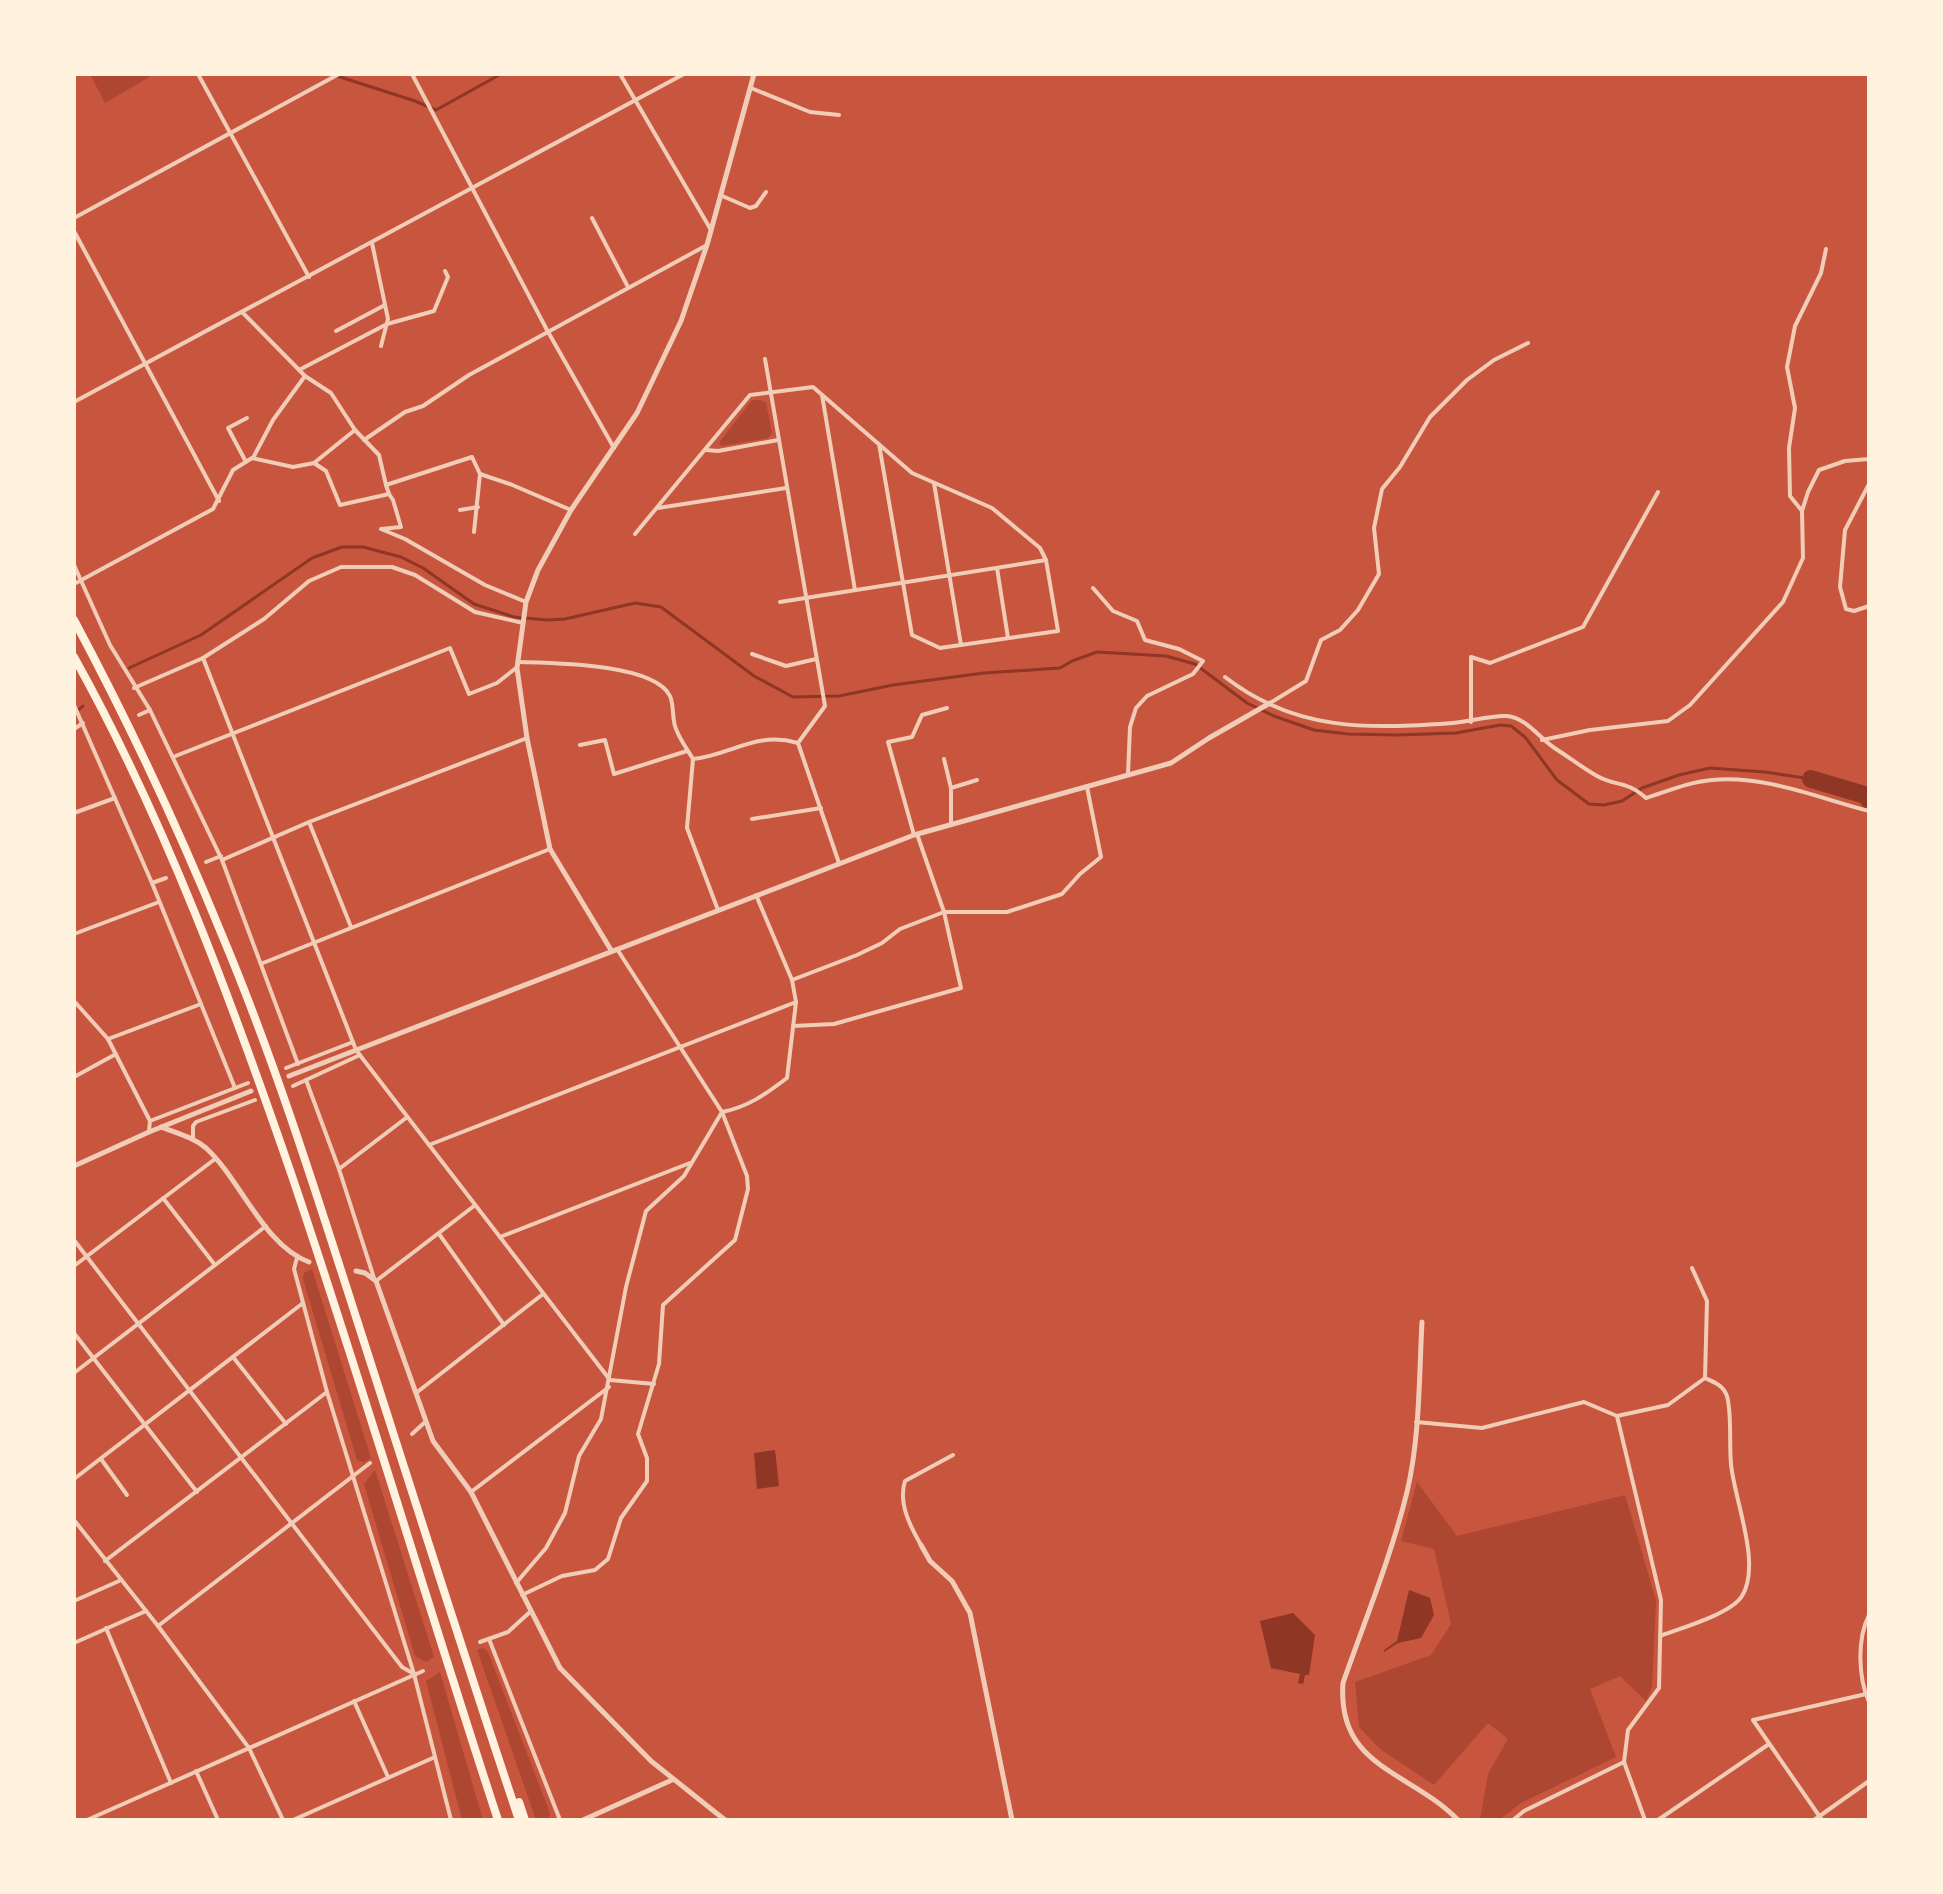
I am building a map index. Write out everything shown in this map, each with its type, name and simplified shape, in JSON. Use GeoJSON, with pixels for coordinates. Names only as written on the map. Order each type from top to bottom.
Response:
{"type":"FeatureCollection","features":[{"type":"Feature","properties":{"kind":"highway"},"geometry":{"type":"LineString","coordinates":[[74,620],[134,734],[182,841],[272,1065],[326,1222],[519,1820]]}},
{"type":"Feature","properties":{"kind":"highway"},"geometry":{"type":"LineString","coordinates":[[74,657],[166,848],[256,1071],[351,1357],[498,1820]]}},
{"type":"Feature","properties":{"kind":"highway"},"geometry":{"type":"LineString","coordinates":[[474,1681],[525,1820]]}},
{"type":"Feature","properties":{"kind":"street"},"geometry":{"type":"LineString","coordinates":[[198,74],[309,277]]}},
{"type":"Feature","properties":{"kind":"street"},"geometry":{"type":"LineString","coordinates":[[74,218],[339,74]]}},
{"type":"Feature","properties":{"kind":"street"},"geometry":{"type":"LineString","coordinates":[[412,74],[547,330],[614,448]]}},
{"type":"Feature","properties":{"kind":"street"},"geometry":{"type":"LineString","coordinates":[[620,74],[711,230]]}},
{"type":"Feature","properties":{"kind":"street"},"geometry":{"type":"LineString","coordinates":[[74,402],[684,74]]}},
{"type":"Feature","properties":{"kind":"street"},"geometry":{"type":"LineString","coordinates":[[522,1595],[562,1576],[595,1570],[608,1559],[621,1518],[647,1481],[647,1458],[638,1434],[659,1364],[663,1305],[735,1240],[748,1189],[736,1143],[722,1112],[550,849],[527,738],[517,665],[526,602],[538,570],[571,510],[637,413],[681,321],[707,245],[754,74]]}},
{"type":"Feature","properties":{"kind":"street"},"geometry":{"type":"LineString","coordinates":[[751,88],[810,112],[839,115]]}},
{"type":"Feature","properties":{"kind":"street"},"geometry":{"type":"LineString","coordinates":[[720,195],[750,208],[756,206],[766,192]]}},
{"type":"Feature","properties":{"kind":"street"},"geometry":{"type":"LineString","coordinates":[[592,218],[628,287]]}},
{"type":"Feature","properties":{"kind":"street"},"geometry":{"type":"LineString","coordinates":[[74,231],[219,501]]}},
{"type":"Feature","properties":{"kind":"street"},"geometry":{"type":"LineString","coordinates":[[372,243],[387,324],[381,346]]}},
{"type":"Feature","properties":{"kind":"street"},"geometry":{"type":"LineString","coordinates":[[364,440],[405,412],[423,406],[547,330],[707,245]]}},
{"type":"Feature","properties":{"kind":"street"},"geometry":{"type":"LineString","coordinates":[[1802,511],[1790,496],[1789,448],[1795,408],[1787,367],[1795,326],[1821,273],[1826,249]]}},
{"type":"Feature","properties":{"kind":"street"},"geometry":{"type":"LineString","coordinates":[[299,370],[387,324],[434,311],[448,277],[445,271]]}},
{"type":"Feature","properties":{"kind":"street"},"geometry":{"type":"LineString","coordinates":[[336,331],[385,305]]}},
{"type":"Feature","properties":{"kind":"street"},"geometry":{"type":"LineString","coordinates":[[242,312],[305,376],[331,393],[355,430],[379,455],[401,527],[381,529],[405,539],[485,585],[526,602]]}},
{"type":"Feature","properties":{"kind":"street"},"geometry":{"type":"LineString","coordinates":[[289,1076],[358,1053],[614,949],[915,834],[1171,763],[1306,681],[1321,640],[1340,630],[1358,610],[1379,574],[1374,528],[1382,489],[1400,467],[1430,417],[1467,380],[1494,360],[1528,343]]}},
{"type":"Feature","properties":{"kind":"street"},"geometry":{"type":"LineString","coordinates":[[765,359],[825,706],[798,743]]}},
{"type":"Feature","properties":{"kind":"street"},"geometry":{"type":"LineString","coordinates":[[74,584],[213,509],[233,470],[252,458],[273,420],[305,376]]}},
{"type":"Feature","properties":{"kind":"street"},"geometry":{"type":"LineString","coordinates":[[635,534],[750,395],[813,387],[879,444],[912,473],[992,508],[1040,548],[1046,560],[1058,631],[940,648],[912,635],[879,444]]}},
{"type":"Feature","properties":{"kind":"street"},"geometry":{"type":"LineString","coordinates":[[822,395],[855,590]]}},
{"type":"Feature","properties":{"kind":"street"},"geometry":{"type":"LineString","coordinates":[[246,462],[228,428],[247,418]]}},
{"type":"Feature","properties":{"kind":"street"},"geometry":{"type":"LineString","coordinates":[[252,458],[293,467],[314,463],[355,430]]}},
{"type":"Feature","properties":{"kind":"street"},"geometry":{"type":"LineString","coordinates":[[705,450],[718,451],[778,440]]}},
{"type":"Feature","properties":{"kind":"street"},"geometry":{"type":"LineString","coordinates":[[386,485],[472,457],[480,474],[474,532]]}},
{"type":"Feature","properties":{"kind":"street"},"geometry":{"type":"LineString","coordinates":[[1542,740],[1590,730],[1668,721],[1690,705],[1783,602],[1803,558],[1802,511],[1819,470],[1845,461],[1869,459]]}},
{"type":"Feature","properties":{"kind":"street"},"geometry":{"type":"LineString","coordinates":[[314,463],[326,471],[340,505],[389,494]]}},
{"type":"Feature","properties":{"kind":"street"},"geometry":{"type":"LineString","coordinates":[[480,474],[571,510]]}},
{"type":"Feature","properties":{"kind":"street"},"geometry":{"type":"LineString","coordinates":[[934,483],[961,645]]}},
{"type":"Feature","properties":{"kind":"street"},"geometry":{"type":"LineString","coordinates":[[1869,484],[1845,530],[1840,587],[1846,609],[1854,611],[1869,606]]}},
{"type":"Feature","properties":{"kind":"street"},"geometry":{"type":"LineString","coordinates":[[657,508],[786,488]]}},
{"type":"Feature","properties":{"kind":"street"},"geometry":{"type":"LineString","coordinates":[[1471,722],[1471,657],[1490,663],[1583,627],[1658,492]]}},
{"type":"Feature","properties":{"kind":"street"},"geometry":{"type":"LineString","coordinates":[[460,510],[478,507]]}},
{"type":"Feature","properties":{"kind":"street"},"geometry":{"type":"LineString","coordinates":[[780,602],[1046,560]]}},
{"type":"Feature","properties":{"kind":"street"},"geometry":{"type":"LineString","coordinates":[[74,565],[110,645],[150,710],[222,858],[298,1064]]}},
{"type":"Feature","properties":{"kind":"street"},"geometry":{"type":"LineString","coordinates":[[134,688],[203,658],[264,619],[309,581],[341,567],[392,567],[415,575],[475,612],[523,623]]}},
{"type":"Feature","properties":{"kind":"street"},"geometry":{"type":"LineString","coordinates":[[997,568],[1008,638]]}},
{"type":"Feature","properties":{"kind":"street"},"geometry":{"type":"LineString","coordinates":[[1093,588],[1113,611],[1137,621],[1145,640],[1179,649],[1203,661],[1193,674],[1147,696],[1136,708],[1130,727],[1128,774]]}},
{"type":"Feature","properties":{"kind":"street"},"geometry":{"type":"LineString","coordinates":[[173,757],[450,648],[469,694],[497,683],[517,665],[591,664],[648,678],[664,687],[671,698],[675,727],[693,759],[687,828],[718,910]]}},
{"type":"Feature","properties":{"kind":"street"},"geometry":{"type":"LineString","coordinates":[[752,654],[786,666],[816,659]]}},
{"type":"Feature","properties":{"kind":"street"},"geometry":{"type":"LineString","coordinates":[[203,658],[358,1053],[610,1380],[654,1384]]}},
{"type":"Feature","properties":{"kind":"street"},"geometry":{"type":"LineString","coordinates":[[1225,677],[1243,692],[1270,703],[1317,721],[1346,726],[1471,722],[1505,716],[1522,720],[1542,740],[1600,778],[1634,787],[1646,798],[1694,783],[1744,780],[1814,794],[1869,811]]}},
{"type":"Feature","properties":{"kind":"street"},"geometry":{"type":"LineString","coordinates":[[74,705],[152,883],[235,1088]]}},
{"type":"Feature","properties":{"kind":"street"},"geometry":{"type":"LineString","coordinates":[[793,1026],[834,1024],[961,988],[944,912],[915,834],[888,742],[912,737],[922,715],[947,708]]}},
{"type":"Feature","properties":{"kind":"street"},"geometry":{"type":"LineString","coordinates":[[139,715],[150,710]]}},
{"type":"Feature","properties":{"kind":"street"},"geometry":{"type":"LineString","coordinates":[[74,729],[82,720]]}},
{"type":"Feature","properties":{"kind":"street"},"geometry":{"type":"LineString","coordinates":[[89,737],[98,733]]}},
{"type":"Feature","properties":{"kind":"street"},"geometry":{"type":"LineString","coordinates":[[206,862],[527,738]]}},
{"type":"Feature","properties":{"kind":"street"},"geometry":{"type":"LineString","coordinates":[[693,759],[710,757],[765,738],[798,743]]}},
{"type":"Feature","properties":{"kind":"street"},"geometry":{"type":"LineString","coordinates":[[580,745],[605,740],[614,774],[688,751]]}},
{"type":"Feature","properties":{"kind":"street"},"geometry":{"type":"LineString","coordinates":[[798,743],[839,863]]}},
{"type":"Feature","properties":{"kind":"street"},"geometry":{"type":"LineString","coordinates":[[944,759],[951,788],[951,823]]}},
{"type":"Feature","properties":{"kind":"street"},"geometry":{"type":"LineString","coordinates":[[951,788],[977,780]]}},
{"type":"Feature","properties":{"kind":"street"},"geometry":{"type":"LineString","coordinates":[[792,980],[857,955],[882,943],[900,929],[944,912],[1007,912],[1062,894],[1101,857],[1087,785]]}},
{"type":"Feature","properties":{"kind":"street"},"geometry":{"type":"LineString","coordinates":[[74,813],[115,798]]}},
{"type":"Feature","properties":{"kind":"street"},"geometry":{"type":"LineString","coordinates":[[752,819],[821,808]]}},
{"type":"Feature","properties":{"kind":"street"},"geometry":{"type":"LineString","coordinates":[[309,822],[351,928]]}},
{"type":"Feature","properties":{"kind":"street"},"geometry":{"type":"LineString","coordinates":[[262,963],[550,849]]}},
{"type":"Feature","properties":{"kind":"street"},"geometry":{"type":"LineString","coordinates":[[152,883],[166,878]]}},
{"type":"Feature","properties":{"kind":"street"},"geometry":{"type":"LineString","coordinates":[[516,1583],[546,1548],[565,1513],[579,1456],[601,1419],[626,1287],[646,1211],[684,1176],[722,1112],[759,1099],[787,1078],[796,1002],[792,980],[756,895]]}},
{"type":"Feature","properties":{"kind":"street"},"geometry":{"type":"LineString","coordinates":[[74,934],[159,902]]}},
{"type":"Feature","properties":{"kind":"street"},"geometry":{"type":"LineString","coordinates":[[74,1001],[108,1039],[150,1121],[149,1132]]}},
{"type":"Feature","properties":{"kind":"street"},"geometry":{"type":"LineString","coordinates":[[428,1146],[796,1002]]}},
{"type":"Feature","properties":{"kind":"street"},"geometry":{"type":"LineString","coordinates":[[108,1039],[201,1004]]}},
{"type":"Feature","properties":{"kind":"street"},"geometry":{"type":"LineString","coordinates":[[286,1068],[353,1042]]}},
{"type":"Feature","properties":{"kind":"street"},"geometry":{"type":"LineString","coordinates":[[293,1086],[358,1053]]}},
{"type":"Feature","properties":{"kind":"street"},"geometry":{"type":"LineString","coordinates":[[74,1077],[116,1054]]}},
{"type":"Feature","properties":{"kind":"street"},"geometry":{"type":"LineString","coordinates":[[306,1080],[424,1423],[433,1441],[471,1492],[560,1668],[672,1780],[725,1820]]}},
{"type":"Feature","properties":{"kind":"street"},"geometry":{"type":"LineString","coordinates":[[150,1121],[248,1083]]}},
{"type":"Feature","properties":{"kind":"street"},"geometry":{"type":"LineString","coordinates":[[74,1166],[251,1091]]}},
{"type":"Feature","properties":{"kind":"street"},"geometry":{"type":"LineString","coordinates":[[193,1140],[196,1122],[255,1100]]}},
{"type":"Feature","properties":{"kind":"street"},"geometry":{"type":"LineString","coordinates":[[339,1169],[406,1118]]}},
{"type":"Feature","properties":{"kind":"street"},"geometry":{"type":"LineString","coordinates":[[161,1127],[206,1148],[287,1250],[309,1262]]}},
{"type":"Feature","properties":{"kind":"street"},"geometry":{"type":"LineString","coordinates":[[74,1266],[215,1159]]}},
{"type":"Feature","properties":{"kind":"street"},"geometry":{"type":"LineString","coordinates":[[500,1238],[692,1162]]}},
{"type":"Feature","properties":{"kind":"street"},"geometry":{"type":"LineString","coordinates":[[163,1198],[215,1265]]}},
{"type":"Feature","properties":{"kind":"street"},"geometry":{"type":"LineString","coordinates":[[375,1280],[474,1206]]}},
{"type":"Feature","properties":{"kind":"street"},"geometry":{"type":"LineString","coordinates":[[74,1373],[267,1226]]}},
{"type":"Feature","properties":{"kind":"street"},"geometry":{"type":"LineString","coordinates":[[439,1234],[504,1325]]}},
{"type":"Feature","properties":{"kind":"street"},"geometry":{"type":"LineString","coordinates":[[74,1240],[402,1667],[414,1674]]}},
{"type":"Feature","properties":{"kind":"street"},"geometry":{"type":"LineString","coordinates":[[297,1258],[294,1269],[327,1392],[414,1674],[451,1820]]}},
{"type":"Feature","properties":{"kind":"street"},"geometry":{"type":"LineString","coordinates":[[1692,1268],[1707,1301],[1705,1378]]}},
{"type":"Feature","properties":{"kind":"street"},"geometry":{"type":"LineString","coordinates":[[356,1271],[375,1280]]}},
{"type":"Feature","properties":{"kind":"street"},"geometry":{"type":"LineString","coordinates":[[416,1393],[543,1294]]}},
{"type":"Feature","properties":{"kind":"street"},"geometry":{"type":"LineString","coordinates":[[74,1479],[303,1303]]}},
{"type":"Feature","properties":{"kind":"street"},"geometry":{"type":"LineString","coordinates":[[1422,1322],[1408,1489],[1391,1548],[1343,1683],[1341,1706],[1354,1741],[1367,1755],[1458,1820]]}},
{"type":"Feature","properties":{"kind":"street"},"geometry":{"type":"LineString","coordinates":[[74,1333],[197,1492]]}},
{"type":"Feature","properties":{"kind":"street"},"geometry":{"type":"LineString","coordinates":[[233,1357],[286,1424]]}},
{"type":"Feature","properties":{"kind":"street"},"geometry":{"type":"LineString","coordinates":[[1416,1422],[1482,1428],[1584,1402],[1617,1416],[1668,1405],[1705,1378]]}},
{"type":"Feature","properties":{"kind":"street"},"geometry":{"type":"LineString","coordinates":[[1660,1636],[1730,1607],[1742,1597],[1747,1583],[1749,1557],[1731,1467],[1727,1397],[1720,1385],[1705,1378]]}},
{"type":"Feature","properties":{"kind":"street"},"geometry":{"type":"LineString","coordinates":[[471,1492],[609,1387]]}},
{"type":"Feature","properties":{"kind":"street"},"geometry":{"type":"LineString","coordinates":[[105,1561],[327,1392]]}},
{"type":"Feature","properties":{"kind":"street"},"geometry":{"type":"LineString","coordinates":[[1617,1416],[1661,1600],[1659,1688],[1628,1730],[1624,1762],[1645,1820]]}},
{"type":"Feature","properties":{"kind":"street"},"geometry":{"type":"LineString","coordinates":[[412,1434],[424,1423]]}},
{"type":"Feature","properties":{"kind":"street"},"geometry":{"type":"LineString","coordinates":[[953,1455],[905,1481],[902,1491],[909,1522],[921,1545],[930,1561],[952,1581],[970,1613],[1012,1820]]}},
{"type":"Feature","properties":{"kind":"street"},"geometry":{"type":"LineString","coordinates":[[101,1459],[127,1495]]}},
{"type":"Feature","properties":{"kind":"street"},"geometry":{"type":"LineString","coordinates":[[158,1626],[370,1463]]}},
{"type":"Feature","properties":{"kind":"street"},"geometry":{"type":"LineString","coordinates":[[74,1520],[249,1748],[283,1820]]}},
{"type":"Feature","properties":{"kind":"street"},"geometry":{"type":"LineString","coordinates":[[74,1601],[121,1580]]}},
{"type":"Feature","properties":{"kind":"street"},"geometry":{"type":"LineString","coordinates":[[74,1643],[146,1611]]}},
{"type":"Feature","properties":{"kind":"street"},"geometry":{"type":"LineString","coordinates":[[480,1642],[508,1632],[531,1611]]}},
{"type":"Feature","properties":{"kind":"street"},"geometry":{"type":"LineString","coordinates":[[1869,1615],[1864,1624],[1862,1649],[1869,1702]]}},
{"type":"Feature","properties":{"kind":"street"},"geometry":{"type":"LineString","coordinates":[[106,1628],[171,1783]]}},
{"type":"Feature","properties":{"kind":"street"},"geometry":{"type":"LineString","coordinates":[[489,1639],[560,1820]]}},
{"type":"Feature","properties":{"kind":"street"},"geometry":{"type":"LineString","coordinates":[[1862,1649],[1869,1649]]}},
{"type":"Feature","properties":{"kind":"street"},"geometry":{"type":"LineString","coordinates":[[87,1820],[423,1671]]}},
{"type":"Feature","properties":{"kind":"street"},"geometry":{"type":"LineString","coordinates":[[1821,1818],[1753,1720],[1866,1694]]}},
{"type":"Feature","properties":{"kind":"street"},"geometry":{"type":"LineString","coordinates":[[354,1701],[388,1777]]}},
{"type":"Feature","properties":{"kind":"street"},"geometry":{"type":"LineString","coordinates":[[1658,1820],[1769,1744]]}},
{"type":"Feature","properties":{"kind":"street"},"geometry":{"type":"LineString","coordinates":[[293,1820],[435,1757]]}},
{"type":"Feature","properties":{"kind":"street"},"geometry":{"type":"LineString","coordinates":[[1513,1820],[1524,1811],[1624,1762]]}},
{"type":"Feature","properties":{"kind":"street"},"geometry":{"type":"LineString","coordinates":[[196,1771],[218,1820]]}},
{"type":"Feature","properties":{"kind":"street"},"geometry":{"type":"LineString","coordinates":[[583,1820],[672,1780]]}},
{"type":"Feature","properties":{"kind":"street"},"geometry":{"type":"LineString","coordinates":[[1814,1820],[1821,1818],[1869,1781]]}},
{"type":"Feature","properties":{"kind":"shaded area"},"geometry":{"type":"Polygon","coordinates":[[[90,74],[150,74],[151,76],[105,103],[90,74]]]}},
{"type":"Feature","properties":{"kind":"shaded area"},"geometry":{"type":"Polygon","coordinates":[[[752,400],[766,403],[772,433],[768,438],[721,446],[719,443],[752,400]]]}},
{"type":"Feature","properties":{"kind":"shaded area"},"geometry":{"type":"Polygon","coordinates":[[[312,1269],[371,1458],[364,1462],[357,1460],[303,1279],[304,1273],[312,1269]]]}},
{"type":"Feature","properties":{"kind":"shaded area"},"geometry":{"type":"Polygon","coordinates":[[[775,1450],[779,1486],[757,1489],[754,1453],[775,1450]]]}},
{"type":"Feature","properties":{"kind":"shaded area"},"geometry":{"type":"Polygon","coordinates":[[[375,1470],[434,1657],[426,1662],[415,1656],[364,1484],[375,1470]]]}},
{"type":"Feature","properties":{"kind":"shaded area"},"geometry":{"type":"Polygon","coordinates":[[[1417,1482],[1457,1536],[1625,1495],[1656,1600],[1652,1687],[1646,1701],[1620,1676],[1590,1689],[1616,1757],[1521,1803],[1499,1820],[1480,1820],[1488,1774],[1508,1739],[1488,1723],[1434,1785],[1380,1749],[1359,1727],[1355,1682],[1431,1655],[1451,1624],[1434,1549],[1401,1541],[1417,1482]]]}},
{"type":"Feature","properties":{"kind":"shaded area"},"geometry":{"type":"Polygon","coordinates":[[[1409,1590],[1430,1598],[1434,1615],[1421,1638],[1398,1643],[1384,1652],[1397,1641],[1409,1590]]]}},
{"type":"Feature","properties":{"kind":"shaded area"},"geometry":{"type":"Polygon","coordinates":[[[1293,1613],[1315,1635],[1309,1675],[1305,1675],[1303,1684],[1298,1683],[1300,1674],[1271,1668],[1260,1621],[1293,1613]]]}},
{"type":"Feature","properties":{"kind":"shaded area"},"geometry":{"type":"Polygon","coordinates":[[[483,1648],[488,1652],[550,1813],[548,1820],[536,1820],[477,1650],[483,1648]]]}},
{"type":"Feature","properties":{"kind":"shaded area"},"geometry":{"type":"Polygon","coordinates":[[[440,1672],[483,1820],[462,1820],[426,1681],[440,1672]]]}},
{"type":"Feature","properties":{"kind":"waterway"},"geometry":{"type":"LineString","coordinates":[[331,74],[436,110],[501,74]]}},
{"type":"Feature","properties":{"kind":"waterway"},"geometry":{"type":"LineString","coordinates":[[129,668],[201,635],[312,558],[342,547],[363,547],[401,557],[423,568],[474,604],[514,617],[565,619],[635,603],[661,607],[754,676],[793,697],[839,696],[893,685],[984,673],[1060,668],[1097,652],[1166,656],[1195,664],[1247,703],[1314,730],[1397,735],[1456,733],[1511,726],[1525,737],[1557,780],[1589,804],[1622,801],[1642,788],[1710,768],[1811,779]]}},
{"type":"Feature","properties":{"kind":"waterway"},"geometry":{"type":"LineString","coordinates":[[74,714],[83,706]]}},
{"type":"Feature","properties":{"kind":"waterway"},"geometry":{"type":"LineString","coordinates":[[1811,779],[1868,796],[1869,800]]}}]}
